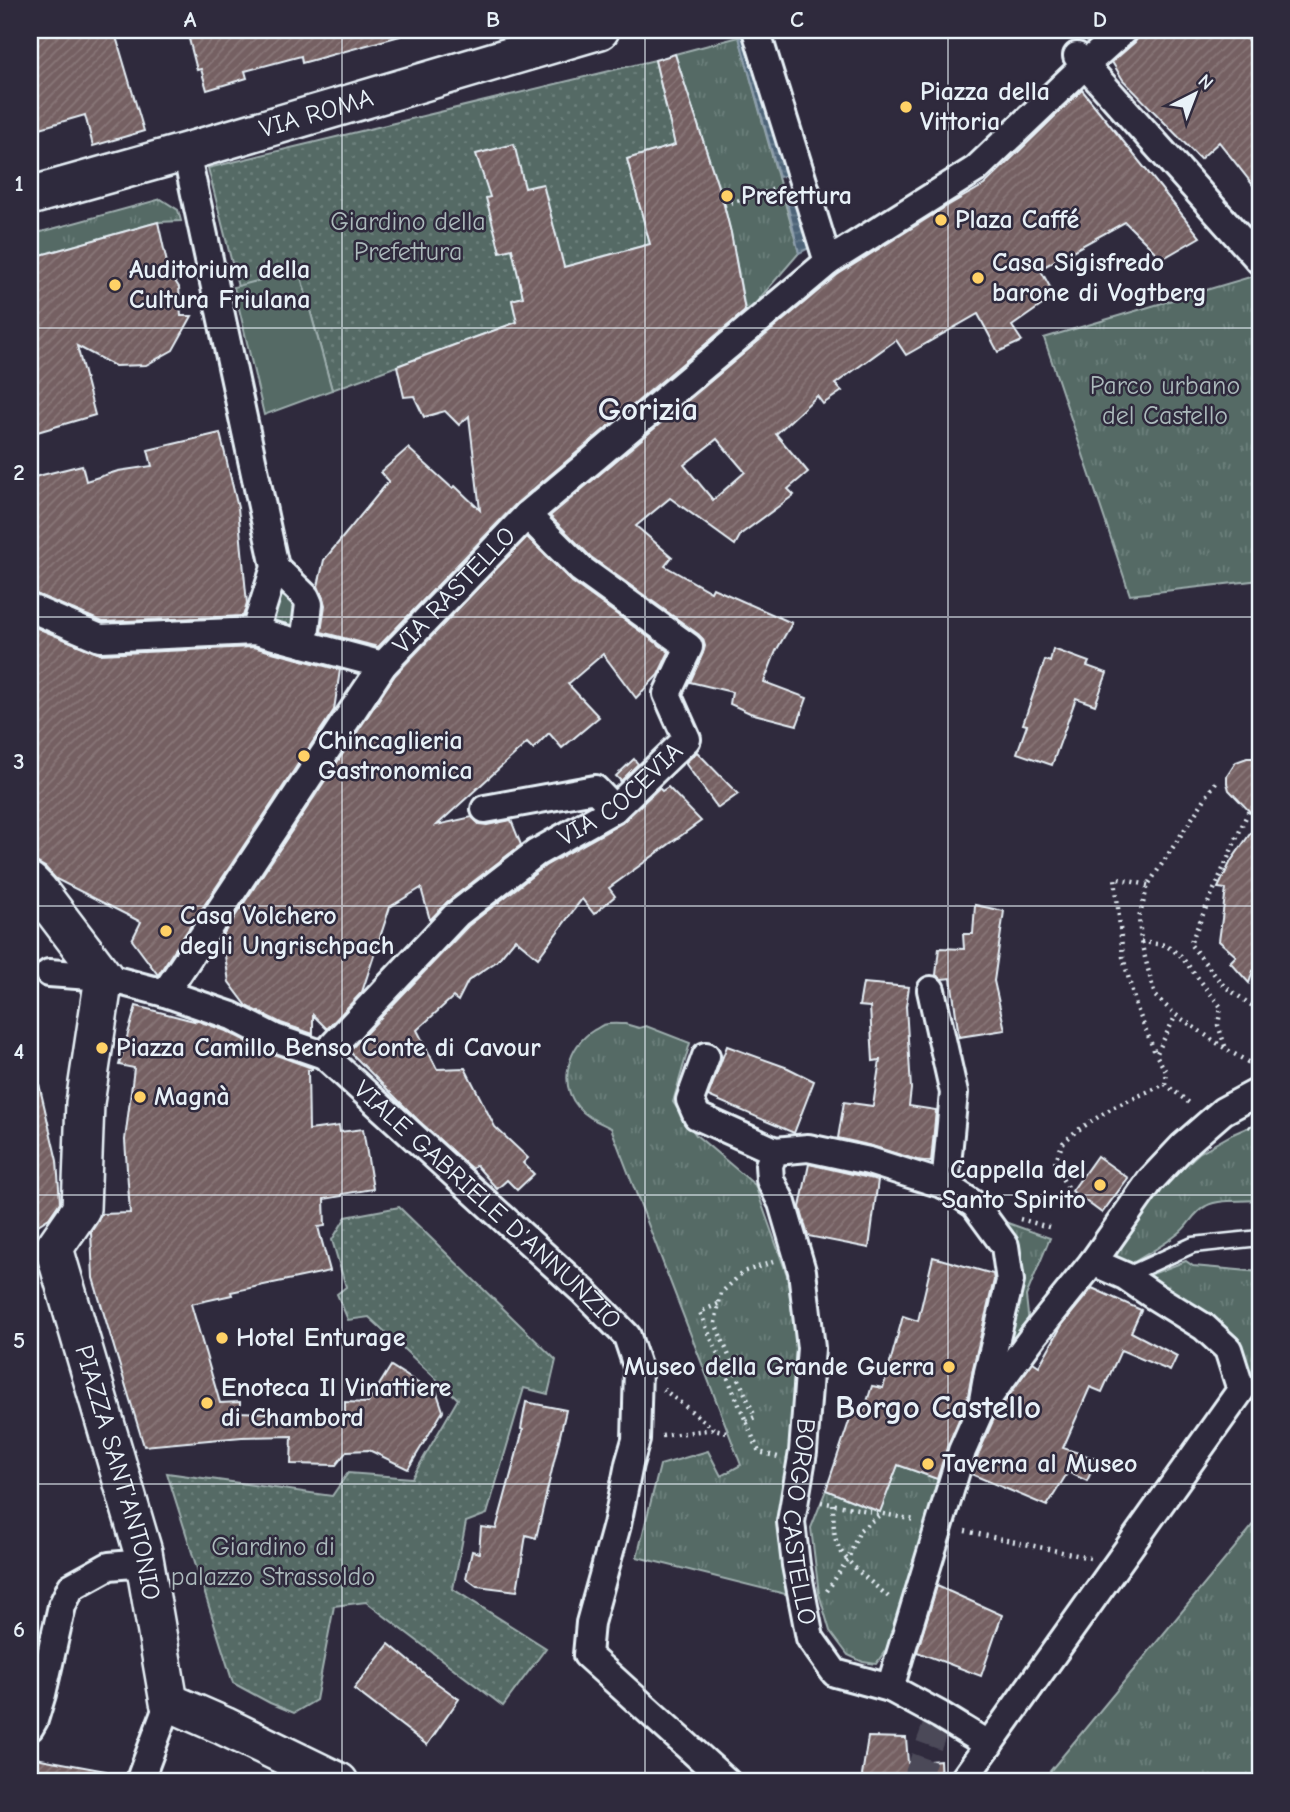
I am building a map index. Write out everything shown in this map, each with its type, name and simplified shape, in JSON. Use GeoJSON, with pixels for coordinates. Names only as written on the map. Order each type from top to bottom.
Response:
{"type":"FeatureCollection","features":[{"type":"Feature","properties":{"kind":"main road","name":"VIA ROMA"},"geometry":{"type":"LineString","coordinates":[[30,196],[600,30]]}},
{"type":"Feature","properties":{"kind":"main road"},"geometry":{"type":"LineString","coordinates":[[30,882],[104,977],[85,1102],[81,1209],[42,1248]]}},
{"type":"Feature","properties":{"kind":"main road","name":"PIAZZA SANT'ANTONIO"},"geometry":{"type":"LineString","coordinates":[[42,1248],[137,1528],[169,1702]]}},
{"type":"Feature","properties":{"kind":"main road"},"geometry":{"type":"LineString","coordinates":[[169,1702],[339,1782]]}},
{"type":"Feature","properties":{"kind":"street"},"geometry":{"type":"LineString","coordinates":[[756,30],[802,181],[829,258],[975,169],[1081,60],[1124,30]]}},
{"type":"Feature","properties":{"kind":"street"},"geometry":{"type":"LineString","coordinates":[[1081,60],[1260,261]]}},
{"type":"Feature","properties":{"kind":"street"},"geometry":{"type":"LineString","coordinates":[[186,152],[275,567],[256,631]]}},
{"type":"Feature","properties":{"kind":"street","name":"VIA RASTELLO"},"geometry":{"type":"LineString","coordinates":[[165,993],[383,665],[527,515],[829,258]]}},
{"type":"Feature","properties":{"kind":"street","name":"VIA COCEVIA"},"geometry":{"type":"LineString","coordinates":[[324,1055],[457,914],[536,853],[614,809],[687,740],[667,694],[689,648],[581,569],[527,515]]}},
{"type":"Feature","properties":{"kind":"street"},"geometry":{"type":"LineString","coordinates":[[275,567],[306,597],[309,604],[304,644]]}},
{"type":"Feature","properties":{"kind":"street"},"geometry":{"type":"LineString","coordinates":[[30,608],[100,638],[256,631],[383,665]]}},
{"type":"Feature","properties":{"kind":"street","name":"VIA COCEVIA"},"geometry":{"type":"LineString","coordinates":[[485,809],[595,789],[614,809]]}},
{"type":"Feature","properties":{"kind":"street","name":"VIALE GABRIELE D'ANNUNZIO"},"geometry":{"type":"LineString","coordinates":[[48,973],[104,977],[165,993],[232,1016],[275,1038],[324,1055],[584,1292],[626,1336],[638,1369],[636,1440],[617,1525],[590,1623],[587,1656],[727,1782]]}},
{"type":"Feature","properties":{"kind":"street"},"geometry":{"type":"LineString","coordinates":[[930,990],[954,1093],[945,1185]]}},
{"type":"Feature","properties":{"kind":"street"},"geometry":{"type":"LineString","coordinates":[[706,1056],[690,1100],[697,1116],[775,1151],[808,1148],[869,1161],[945,1185],[975,1205],[1005,1246],[1010,1281],[982,1406]]}},
{"type":"Feature","properties":{"kind":"street"},"geometry":{"type":"LineString","coordinates":[[890,1688],[962,1451],[982,1406],[1034,1335],[1093,1262],[1150,1181],[1182,1146],[1223,1111],[1260,1091]]}},
{"type":"Feature","properties":{"kind":"street","name":"BORGO CASTELLO"},"geometry":{"type":"LineString","coordinates":[[775,1151],[769,1165],[770,1180],[782,1203],[802,1271],[811,1348],[803,1452],[791,1522],[810,1638],[835,1672],[890,1688],[989,1745]]}},
{"type":"Feature","properties":{"kind":"street"},"geometry":{"type":"LineString","coordinates":[[962,1782],[1241,1390],[1228,1349],[1204,1327],[1125,1276],[1093,1262]]}},
{"type":"Feature","properties":{"kind":"street"},"geometry":{"type":"LineString","coordinates":[[30,1727],[42,1694],[62,1606],[71,1587],[109,1566],[145,1563]]}},
{"type":"Feature","properties":{"kind":"street"},"geometry":{"type":"LineString","coordinates":[[140,1782],[169,1702]]}},
{"type":"Feature","properties":{"kind":"lane"},"geometry":{"type":"LineString","coordinates":[[1125,1276],[1193,1245],[1260,1238]]}},
{"type":"Feature","properties":{"kind":"path"},"geometry":{"type":"LineString","coordinates":[[724,205],[802,181]]}},
{"type":"Feature","properties":{"kind":"path"},"geometry":{"type":"LineString","coordinates":[[1216,782],[1148,886],[1139,918],[1141,942],[1155,996],[1176,1015],[1226,1049],[1248,1062],[1260,1061]]}},
{"type":"Feature","properties":{"kind":"path"},"geometry":{"type":"LineString","coordinates":[[1260,804],[1249,810],[1190,944],[1224,986],[1260,1010]]}},
{"type":"Feature","properties":{"kind":"path"},"geometry":{"type":"LineString","coordinates":[[1067,1187],[1054,1164],[1063,1143],[1112,1108],[1165,1084],[1167,1073],[1156,1055],[1136,1006],[1123,957],[1115,878],[1148,886]]}},
{"type":"Feature","properties":{"kind":"path"},"geometry":{"type":"LineString","coordinates":[[1141,942],[1165,945],[1181,955],[1221,1007],[1218,1025],[1226,1049]]}},
{"type":"Feature","properties":{"kind":"path"},"geometry":{"type":"LineString","coordinates":[[1156,1055],[1176,1015]]}},
{"type":"Feature","properties":{"kind":"path"},"geometry":{"type":"LineString","coordinates":[[1258,1200],[1260,1189]]}},
{"type":"Feature","properties":{"kind":"path"},"geometry":{"type":"LineString","coordinates":[[746,1421],[755,1417],[716,1323],[721,1293],[743,1272],[772,1262],[798,1258]]}},
{"type":"Feature","properties":{"kind":"path"},"geometry":{"type":"LineString","coordinates":[[719,1304],[700,1312],[759,1452],[785,1458]]}},
{"type":"Feature","properties":{"kind":"path"},"geometry":{"type":"LineString","coordinates":[[638,1369],[713,1429]]}},
{"type":"Feature","properties":{"kind":"path"},"geometry":{"type":"LineString","coordinates":[[636,1440],[713,1429],[727,1432]]}},
{"type":"Feature","properties":{"kind":"path"},"geometry":{"type":"LineString","coordinates":[[912,1618],[839,1548],[834,1533],[833,1504],[1117,1564]]}},
{"type":"Feature","properties":{"kind":"path"},"geometry":{"type":"LineString","coordinates":[[828,1591],[848,1559],[860,1530],[882,1513]]}},
{"type":"Feature","properties":{"kind":"green space"},"geometry":{"type":"Polygon","coordinates":[[[739,37],[799,253],[746,314],[724,205],[675,54],[739,37]]]}},
{"type":"Feature","properties":{"kind":"green space","name":"Giardino della Prefettura"},"geometry":{"type":"Polygon","coordinates":[[[655,60],[675,145],[627,159],[650,244],[556,269],[518,272],[523,297],[512,301],[517,322],[332,390],[299,270],[238,287],[208,168],[655,60]]]}},
{"type":"Feature","properties":{"kind":"green space"},"geometry":{"type":"Polygon","coordinates":[[[161,199],[178,210],[181,221],[158,222],[30,258],[30,235],[161,199]]]}},
{"type":"Feature","properties":{"kind":"green space"},"geometry":{"type":"Polygon","coordinates":[[[299,270],[332,390],[264,415],[234,287],[299,270]]]}},
{"type":"Feature","properties":{"kind":"green space","name":"Parco urbano del Castello"},"geometry":{"type":"Polygon","coordinates":[[[1260,274],[1260,580],[1130,595],[1044,338],[1260,274]]]}},
{"type":"Feature","properties":{"kind":"green space"},"geometry":{"type":"Polygon","coordinates":[[[274,595],[290,597],[300,608],[296,626],[270,619],[274,595]]]}},
{"type":"Feature","properties":{"kind":"green space"},"geometry":{"type":"Polygon","coordinates":[[[625,1024],[639,1028],[646,1026],[690,1043],[673,1102],[696,1135],[755,1185],[787,1275],[797,1349],[789,1454],[789,1595],[637,1557],[660,1465],[708,1451],[721,1476],[741,1465],[611,1128],[581,1111],[568,1087],[567,1076],[572,1055],[585,1037],[603,1025],[625,1024]]]}},
{"type":"Feature","properties":{"kind":"green space"},"geometry":{"type":"Polygon","coordinates":[[[1260,1122],[1260,1200],[1225,1201],[1206,1206],[1173,1238],[1128,1266],[1113,1256],[1113,1251],[1161,1188],[1199,1153],[1260,1122]]]}},
{"type":"Feature","properties":{"kind":"green space","name":"Giardino di palazzo Strassoldo"},"geometry":{"type":"Polygon","coordinates":[[[399,1207],[556,1360],[548,1394],[524,1388],[487,1514],[466,1522],[453,1589],[546,1648],[503,1706],[366,1602],[334,1606],[316,1700],[294,1713],[233,1683],[167,1473],[332,1496],[348,1473],[412,1478],[458,1399],[369,1317],[348,1320],[337,1294],[346,1287],[332,1240],[346,1217],[399,1207]]]}},
{"type":"Feature","properties":{"kind":"green space"},"geometry":{"type":"Polygon","coordinates":[[[1005,1222],[1050,1238],[1026,1296],[1029,1324],[1003,1365],[1021,1279],[1019,1242],[1005,1222]]]}},
{"type":"Feature","properties":{"kind":"green space"},"geometry":{"type":"Polygon","coordinates":[[[1186,1261],[1193,1266],[1260,1272],[1260,1379],[1249,1395],[1247,1367],[1238,1342],[1147,1276],[1186,1261]]]}},
{"type":"Feature","properties":{"kind":"green space"},"geometry":{"type":"Polygon","coordinates":[[[898,1465],[941,1480],[887,1648],[876,1664],[848,1655],[830,1631],[819,1594],[811,1528],[826,1490],[879,1512],[898,1465]]]}},
{"type":"Feature","properties":{"kind":"green space"},"geometry":{"type":"Polygon","coordinates":[[[1260,1517],[1260,1779],[1220,1782],[1041,1782],[1260,1517]]]}},
{"type":"Feature","properties":{"kind":"water"},"geometry":{"type":"Polygon","coordinates":[[[750,34],[788,175],[779,177],[739,37],[750,34]]]}},
{"type":"Feature","properties":{"kind":"water"},"geometry":{"type":"Polygon","coordinates":[[[797,200],[809,248],[799,253],[787,203],[797,200]]]}},
{"type":"Feature","properties":{"kind":"building"},"geometry":{"type":"Polygon","coordinates":[[[30,30],[114,30],[144,131],[93,146],[85,115],[30,131],[30,30]]]}},
{"type":"Feature","properties":{"kind":"building"},"geometry":{"type":"Polygon","coordinates":[[[196,30],[399,30],[400,36],[302,63],[301,56],[245,71],[247,78],[207,90],[201,69],[197,70],[188,35],[197,34],[196,30]]]}},
{"type":"Feature","properties":{"kind":"building"},"geometry":{"type":"Polygon","coordinates":[[[1139,30],[1238,30],[1260,53],[1260,194],[1219,142],[1200,159],[1123,80],[1112,62],[1135,42],[1139,30]]]}},
{"type":"Feature","properties":{"kind":"building"},"geometry":{"type":"Polygon","coordinates":[[[675,54],[724,205],[745,311],[517,503],[378,647],[321,632],[325,605],[318,586],[324,560],[389,481],[381,472],[408,448],[480,510],[469,416],[459,425],[445,411],[424,417],[414,396],[404,397],[397,366],[517,322],[512,300],[523,297],[512,249],[500,252],[486,198],[490,197],[476,154],[514,144],[525,188],[543,184],[564,267],[650,244],[627,159],[675,145],[655,60],[675,54]]]}},
{"type":"Feature","properties":{"kind":"building"},"geometry":{"type":"Polygon","coordinates":[[[1082,90],[1200,237],[1162,259],[1125,222],[1040,269],[1055,296],[1012,326],[1022,341],[998,352],[978,314],[906,355],[896,340],[835,384],[842,391],[823,404],[817,396],[776,434],[808,472],[788,489],[794,495],[741,534],[735,545],[670,498],[636,526],[672,557],[665,566],[711,592],[713,588],[792,623],[776,651],[764,682],[807,698],[797,725],[750,713],[730,704],[732,692],[690,682],[703,653],[703,639],[591,557],[550,516],[837,275],[984,185],[1082,90]],[[717,439],[684,465],[713,500],[745,472],[717,439]]]}},
{"type":"Feature","properties":{"kind":"building"},"geometry":{"type":"Polygon","coordinates":[[[158,222],[169,272],[179,287],[181,316],[192,316],[173,350],[146,365],[115,366],[77,346],[95,415],[34,433],[30,420],[30,258],[158,222]]]}},
{"type":"Feature","properties":{"kind":"building"},"geometry":{"type":"Polygon","coordinates":[[[220,433],[238,508],[247,604],[243,616],[103,622],[30,592],[30,478],[82,465],[86,481],[118,471],[152,466],[148,450],[220,433]]]}},
{"type":"Feature","properties":{"kind":"building"},"geometry":{"type":"Polygon","coordinates":[[[527,537],[572,582],[669,652],[658,675],[636,698],[603,654],[568,684],[599,717],[562,748],[549,733],[533,749],[527,743],[437,825],[472,817],[479,824],[487,825],[511,820],[521,845],[447,902],[430,920],[421,888],[390,907],[362,992],[327,1029],[313,1015],[313,1034],[281,1023],[247,1006],[229,982],[222,936],[395,675],[527,537]]]}},
{"type":"Feature","properties":{"kind":"building"},"geometry":{"type":"Polygon","coordinates":[[[30,625],[100,654],[253,647],[340,670],[334,710],[158,975],[132,940],[141,922],[56,879],[36,862],[30,862],[30,625]]]}},
{"type":"Feature","properties":{"kind":"building"},"geometry":{"type":"Polygon","coordinates":[[[1053,649],[1089,662],[1087,666],[1107,673],[1095,705],[1076,698],[1052,765],[1017,753],[1027,725],[1023,724],[1045,660],[1050,662],[1053,649]]]}},
{"type":"Feature","properties":{"kind":"building"},"geometry":{"type":"Polygon","coordinates":[[[697,752],[738,794],[718,808],[685,763],[697,752]]]}},
{"type":"Feature","properties":{"kind":"building"},"geometry":{"type":"Polygon","coordinates":[[[1247,758],[1260,758],[1260,977],[1253,971],[1249,983],[1230,962],[1236,956],[1219,941],[1226,889],[1218,888],[1231,861],[1259,821],[1229,790],[1227,783],[1227,776],[1236,762],[1247,758]]]}},
{"type":"Feature","properties":{"kind":"building"},"geometry":{"type":"Polygon","coordinates":[[[634,759],[638,764],[621,781],[616,776],[634,759]]]}},
{"type":"Feature","properties":{"kind":"building"},"geometry":{"type":"Polygon","coordinates":[[[668,787],[701,821],[609,888],[615,896],[594,914],[582,899],[538,958],[515,939],[497,961],[468,981],[458,1001],[453,997],[417,1030],[437,1069],[465,1068],[495,1127],[528,1158],[523,1163],[534,1174],[517,1190],[507,1180],[497,1189],[476,1165],[472,1169],[419,1121],[349,1051],[468,926],[545,866],[622,823],[659,788],[662,791],[668,787]]]}},
{"type":"Feature","properties":{"kind":"building"},"geometry":{"type":"Polygon","coordinates":[[[975,905],[1004,911],[994,981],[1005,1030],[959,1037],[951,978],[942,979],[936,975],[939,948],[964,949],[963,934],[973,934],[975,905]]]}},
{"type":"Feature","properties":{"kind":"building"},"geometry":{"type":"Polygon","coordinates":[[[863,983],[909,987],[906,1006],[911,1089],[909,1106],[936,1110],[931,1162],[838,1138],[844,1102],[873,1106],[880,1060],[873,1061],[870,1007],[859,1006],[863,983]]]}},
{"type":"Feature","properties":{"kind":"building"},"geometry":{"type":"Polygon","coordinates":[[[136,1006],[194,1021],[193,1019],[312,1068],[308,1070],[309,1130],[339,1126],[340,1132],[363,1129],[373,1189],[324,1199],[325,1226],[318,1227],[330,1271],[231,1292],[232,1295],[191,1304],[220,1403],[240,1402],[240,1412],[345,1416],[345,1402],[368,1403],[391,1366],[426,1388],[435,1387],[443,1411],[408,1469],[369,1450],[347,1451],[336,1465],[291,1464],[292,1436],[242,1437],[144,1446],[93,1278],[91,1232],[101,1214],[130,1213],[125,1140],[134,1068],[119,1065],[136,1006]]]}},
{"type":"Feature","properties":{"kind":"building"},"geometry":{"type":"Polygon","coordinates":[[[727,1046],[788,1068],[814,1081],[794,1133],[708,1096],[727,1046]]]}},
{"type":"Feature","properties":{"kind":"building"},"geometry":{"type":"Polygon","coordinates":[[[39,1084],[57,1161],[60,1202],[49,1218],[30,1230],[30,1085],[39,1084]]]}},
{"type":"Feature","properties":{"kind":"building","name":"Cappella del Santo Spirito"},"geometry":{"type":"Polygon","coordinates":[[[1097,1156],[1128,1178],[1102,1213],[1072,1191],[1097,1156]]]}},
{"type":"Feature","properties":{"kind":"building"},"geometry":{"type":"Polygon","coordinates":[[[809,1164],[878,1180],[869,1248],[808,1236],[800,1207],[809,1164]]]}},
{"type":"Feature","properties":{"kind":"building"},"geometry":{"type":"Polygon","coordinates":[[[933,1257],[993,1274],[994,1280],[967,1401],[937,1479],[898,1465],[880,1512],[826,1490],[854,1407],[864,1411],[872,1386],[883,1388],[903,1316],[918,1321],[933,1257]]]}},
{"type":"Feature","properties":{"kind":"building"},"geometry":{"type":"Polygon","coordinates":[[[1092,1288],[1141,1310],[1131,1332],[1177,1356],[1170,1371],[1121,1350],[1102,1392],[1090,1387],[1063,1448],[1097,1459],[1087,1481],[1068,1472],[1047,1506],[971,1474],[996,1414],[1033,1362],[1039,1366],[1062,1325],[1092,1288]]]}},
{"type":"Feature","properties":{"kind":"building"},"geometry":{"type":"Polygon","coordinates":[[[526,1402],[566,1410],[536,1538],[526,1535],[517,1591],[477,1586],[466,1578],[472,1551],[479,1553],[481,1527],[496,1529],[523,1430],[526,1402]]]}},
{"type":"Feature","properties":{"kind":"building"},"geometry":{"type":"Polygon","coordinates":[[[937,1586],[1002,1615],[981,1676],[917,1652],[937,1586]]]}},
{"type":"Feature","properties":{"kind":"building"},"geometry":{"type":"Polygon","coordinates":[[[389,1644],[459,1699],[427,1745],[354,1689],[389,1644]]]}},
{"type":"Feature","properties":{"kind":"building"},"geometry":{"type":"Polygon","coordinates":[[[868,1737],[906,1738],[908,1763],[940,1760],[941,1782],[861,1782],[868,1737]]]}},
{"type":"Feature","properties":{"kind":"building"},"geometry":{"type":"Polygon","coordinates":[[[30,1757],[106,1771],[105,1782],[30,1782],[30,1757]]]}},
{"type":"Feature","properties":{"kind":"tunnel"},"geometry":{"type":"LineString","coordinates":[[915,1782],[940,1715]]}},
{"type":"Feature","properties":{"kind":"place","name":"Piazza della Vittoria"},"geometry":{"type":"Point","coordinates":[906,107]}},
{"type":"Feature","properties":{"kind":"place","name":"Prefettura"},"geometry":{"type":"Point","coordinates":[727,196]}},
{"type":"Feature","properties":{"kind":"place","name":"Plaza Caffé"},"geometry":{"type":"Point","coordinates":[941,220]}},
{"type":"Feature","properties":{"kind":"place","name":"Casa Sigisfredo barone di Vogtberg"},"geometry":{"type":"Point","coordinates":[978,278]}},
{"type":"Feature","properties":{"kind":"place","name":"Auditorium della Cultura Friulana"},"geometry":{"type":"Point","coordinates":[115,285]}},
{"type":"Feature","properties":{"kind":"place","name":"Chincaglieria Gastronomica"},"geometry":{"type":"Point","coordinates":[304,756]}},
{"type":"Feature","properties":{"kind":"place","name":"Casa Volchero degli Ungrischpach"},"geometry":{"type":"Point","coordinates":[166,931]}},
{"type":"Feature","properties":{"kind":"place","name":"Piazza Camillo Benso Conte di Cavour"},"geometry":{"type":"Point","coordinates":[102,1048]}},
{"type":"Feature","properties":{"kind":"place","name":"Magnà"},"geometry":{"type":"Point","coordinates":[140,1097]}},
{"type":"Feature","properties":{"kind":"place","name":"Cappella del Santo Spirito"},"geometry":{"type":"Point","coordinates":[1100,1185]}},
{"type":"Feature","properties":{"kind":"place","name":"Hotel Enturage"},"geometry":{"type":"Point","coordinates":[222,1338]}},
{"type":"Feature","properties":{"kind":"place","name":"Museo della Grande Guerra"},"geometry":{"type":"Point","coordinates":[949,1367]}},
{"type":"Feature","properties":{"kind":"place","name":"Enoteca Il Vinattiere di Chambord"},"geometry":{"type":"Point","coordinates":[207,1403]}},
{"type":"Feature","properties":{"kind":"place","name":"Taverna al Museo"},"geometry":{"type":"Point","coordinates":[928,1464]}},
{"type":"Feature","properties":{"kind":"district","name":"Gorizia"},"geometry":{"type":"Point","coordinates":[648,409]}},
{"type":"Feature","properties":{"kind":"district","name":"Borgo Castello"},"geometry":{"type":"Point","coordinates":[938,1407]}}]}
